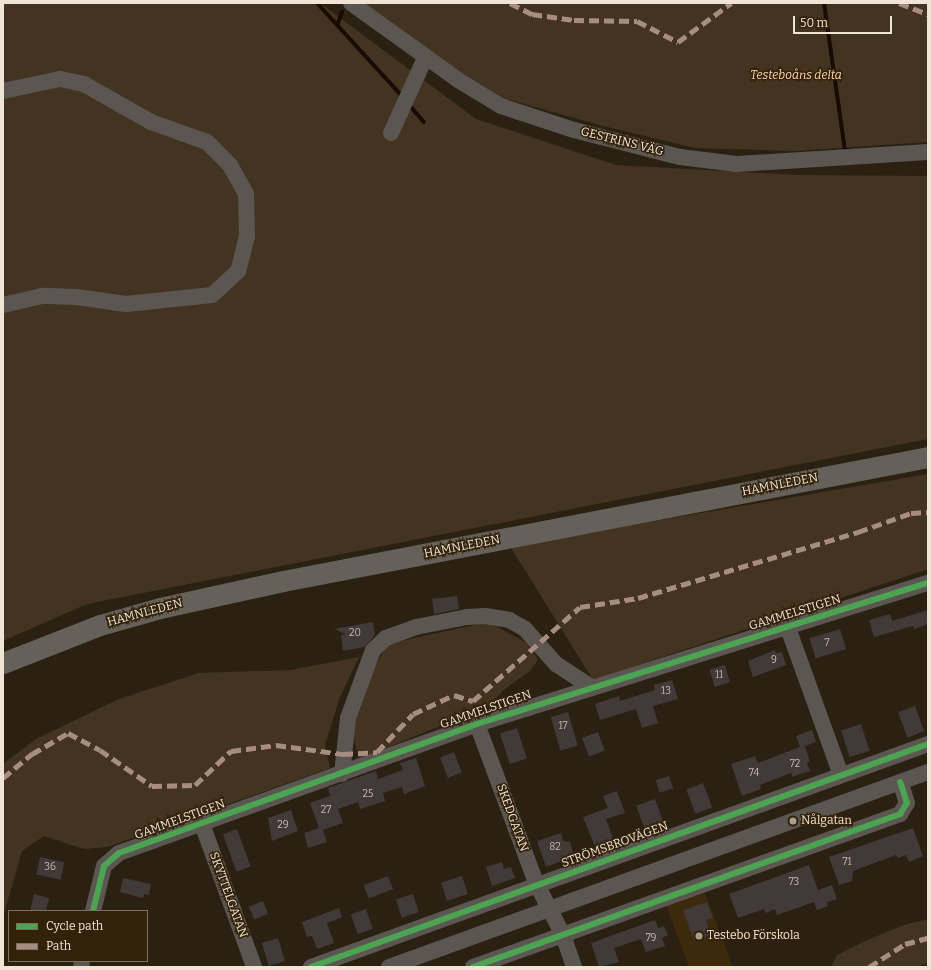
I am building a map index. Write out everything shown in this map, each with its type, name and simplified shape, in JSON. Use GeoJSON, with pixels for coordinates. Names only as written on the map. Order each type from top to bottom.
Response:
{"type":"FeatureCollection","features":[{"type":"Feature","properties":{"kind":"main road","name":"HAMNLEDEN"},"geometry":{"type":"LineString","coordinates":[[3,663],[100,626],[168,606],[326,573],[928,457]]}},
{"type":"Feature","properties":{"kind":"street","name":"GESTRINS VÄG"},"geometry":{"type":"LineString","coordinates":[[351,3],[425,58],[501,106],[574,130],[680,156],[737,164],[928,152]]}},
{"type":"Feature","properties":{"kind":"street"},"geometry":{"type":"LineString","coordinates":[[391,133],[425,58]]}},
{"type":"Feature","properties":{"kind":"street"},"geometry":{"type":"LineString","coordinates":[[3,91],[60,79],[84,84],[151,122],[207,142],[230,165],[246,194],[247,236],[238,271],[212,295],[126,304],[76,297],[42,296],[3,305]]}},
{"type":"Feature","properties":{"kind":"street","name":"GAMMELSTIGEN"},"geometry":{"type":"LineString","coordinates":[[93,910],[102,870],[108,861],[119,853],[342,774],[477,724],[591,687],[928,584]]}},
{"type":"Feature","properties":{"kind":"street"},"geometry":{"type":"LineString","coordinates":[[342,774],[348,718],[373,650],[386,638],[416,626],[473,617],[509,620],[525,629],[556,664],[591,687]]}},
{"type":"Feature","properties":{"kind":"street"},"geometry":{"type":"LineString","coordinates":[[788,628],[841,775]]}},
{"type":"Feature","properties":{"kind":"street","name":"SKEDGATAN"},"geometry":{"type":"LineString","coordinates":[[477,724],[537,885],[563,935],[574,967]]}},
{"type":"Feature","properties":{"kind":"street","name":"STRÖMSBROVÄGEN"},"geometry":{"type":"LineString","coordinates":[[311,967],[928,744]]}},
{"type":"Feature","properties":{"kind":"street"},"geometry":{"type":"LineString","coordinates":[[389,967],[928,772]]}},
{"type":"Feature","properties":{"kind":"street"},"geometry":{"type":"LineString","coordinates":[[472,967],[900,814],[907,803],[900,782]]}},
{"type":"Feature","properties":{"kind":"street","name":"SKYTTELGATAN"},"geometry":{"type":"LineString","coordinates":[[202,824],[254,967]]}},
{"type":"Feature","properties":{"kind":"shaded area","name":"Testebo Förskola"},"geometry":{"type":"Polygon","coordinates":[[[704,891],[733,967],[689,967],[666,905],[704,891]]]}},
{"type":"Feature","properties":{"kind":"green space"},"geometry":{"type":"Polygon","coordinates":[[[3,3],[320,3],[476,119],[616,165],[797,175],[928,176],[928,439],[87,604],[3,641],[3,3]]]}},
{"type":"Feature","properties":{"kind":"green space","name":"Testeboåns delta"},"geometry":{"type":"Polygon","coordinates":[[[359,3],[928,3],[928,142],[795,151],[695,148],[603,126],[506,99],[434,57],[359,3]]]}},
{"type":"Feature","properties":{"kind":"green space"},"geometry":{"type":"Polygon","coordinates":[[[928,474],[928,569],[593,680],[510,546],[928,474]]]}},
{"type":"Feature","properties":{"kind":"green space"},"geometry":{"type":"Polygon","coordinates":[[[488,622],[527,643],[538,660],[530,671],[506,688],[487,707],[359,759],[351,726],[360,695],[387,644],[488,622]]]}},
{"type":"Feature","properties":{"kind":"green space"},"geometry":{"type":"Polygon","coordinates":[[[359,657],[340,697],[325,745],[330,768],[107,847],[84,849],[44,836],[22,851],[3,917],[3,764],[36,739],[119,699],[199,673],[290,670],[359,657]]]}},
{"type":"Feature","properties":{"kind":"green space"},"geometry":{"type":"Polygon","coordinates":[[[928,919],[928,963],[917,967],[831,967],[837,955],[863,942],[901,926],[928,919]]]}},
{"type":"Feature","properties":{"kind":"building"},"geometry":{"type":"Polygon","coordinates":[[[457,596],[459,609],[434,614],[432,599],[457,596]]]}},
{"type":"Feature","properties":{"kind":"building"},"geometry":{"type":"Polygon","coordinates":[[[928,610],[928,624],[914,629],[913,626],[874,637],[869,620],[890,614],[892,621],[928,610]]]}},
{"type":"Feature","properties":{"kind":"building"},"geometry":{"type":"Polygon","coordinates":[[[373,622],[375,635],[364,647],[343,651],[341,635],[346,634],[334,629],[373,622]]]}},
{"type":"Feature","properties":{"kind":"building"},"geometry":{"type":"Polygon","coordinates":[[[840,629],[846,649],[816,658],[809,638],[840,629]]]}},
{"type":"Feature","properties":{"kind":"building"},"geometry":{"type":"Polygon","coordinates":[[[775,650],[776,653],[782,652],[786,665],[753,677],[748,661],[775,650]]]}},
{"type":"Feature","properties":{"kind":"building"},"geometry":{"type":"Polygon","coordinates":[[[725,665],[730,682],[715,687],[710,669],[725,665]]]}},
{"type":"Feature","properties":{"kind":"building"},"geometry":{"type":"Polygon","coordinates":[[[672,680],[678,699],[653,706],[658,723],[642,728],[636,709],[600,720],[595,704],[619,696],[620,701],[655,690],[654,685],[672,680]]]}},
{"type":"Feature","properties":{"kind":"building"},"geometry":{"type":"Polygon","coordinates":[[[915,706],[924,731],[907,738],[898,712],[915,706]]]}},
{"type":"Feature","properties":{"kind":"building"},"geometry":{"type":"Polygon","coordinates":[[[568,712],[578,746],[560,751],[551,717],[568,712]]]}},
{"type":"Feature","properties":{"kind":"building"},"geometry":{"type":"Polygon","coordinates":[[[861,724],[870,751],[850,757],[841,730],[861,724]]]}},
{"type":"Feature","properties":{"kind":"building"},"geometry":{"type":"Polygon","coordinates":[[[517,728],[527,758],[510,764],[500,734],[517,728]]]}},
{"type":"Feature","properties":{"kind":"building"},"geometry":{"type":"Polygon","coordinates":[[[812,730],[816,742],[805,746],[810,761],[807,763],[810,771],[792,777],[791,773],[760,785],[761,789],[742,796],[731,764],[755,756],[758,763],[800,747],[796,736],[812,730]]]}},
{"type":"Feature","properties":{"kind":"building"},"geometry":{"type":"Polygon","coordinates":[[[598,732],[605,751],[589,757],[582,738],[598,732]]]}},
{"type":"Feature","properties":{"kind":"building"},"geometry":{"type":"Polygon","coordinates":[[[454,752],[462,773],[448,778],[440,757],[454,752]]]}},
{"type":"Feature","properties":{"kind":"building"},"geometry":{"type":"Polygon","coordinates":[[[416,758],[425,786],[404,794],[402,787],[383,793],[385,801],[360,809],[358,802],[338,809],[343,823],[323,830],[327,842],[308,848],[304,833],[319,828],[310,803],[330,796],[328,788],[376,771],[378,779],[403,770],[400,763],[416,758]]]}},
{"type":"Feature","properties":{"kind":"building"},"geometry":{"type":"Polygon","coordinates":[[[669,776],[673,788],[660,793],[656,780],[669,776]]]}},
{"type":"Feature","properties":{"kind":"building"},"geometry":{"type":"Polygon","coordinates":[[[703,783],[712,807],[696,814],[686,789],[703,783]]]}},
{"type":"Feature","properties":{"kind":"building"},"geometry":{"type":"Polygon","coordinates":[[[617,791],[625,813],[606,819],[614,842],[596,849],[583,817],[608,808],[603,796],[617,791]]]}},
{"type":"Feature","properties":{"kind":"building"},"geometry":{"type":"Polygon","coordinates":[[[655,799],[664,824],[645,831],[636,806],[655,799]]]}},
{"type":"Feature","properties":{"kind":"building"},"geometry":{"type":"Polygon","coordinates":[[[291,810],[298,831],[272,841],[268,818],[291,810]]]}},
{"type":"Feature","properties":{"kind":"building"},"geometry":{"type":"Polygon","coordinates":[[[913,828],[923,856],[909,862],[906,855],[898,858],[896,855],[853,871],[852,881],[839,885],[829,857],[913,828]]]}},
{"type":"Feature","properties":{"kind":"building"},"geometry":{"type":"Polygon","coordinates":[[[237,829],[251,867],[237,872],[223,834],[237,829]]]}},
{"type":"Feature","properties":{"kind":"building"},"geometry":{"type":"Polygon","coordinates":[[[561,833],[563,841],[570,842],[574,856],[546,867],[537,841],[561,833]]]}},
{"type":"Feature","properties":{"kind":"building"},"geometry":{"type":"Polygon","coordinates":[[[40,857],[64,862],[61,880],[36,875],[40,857]]]}},
{"type":"Feature","properties":{"kind":"building"},"geometry":{"type":"Polygon","coordinates":[[[502,862],[504,869],[511,867],[515,878],[492,886],[486,867],[502,862]]]}},
{"type":"Feature","properties":{"kind":"building"},"geometry":{"type":"Polygon","coordinates":[[[809,865],[818,890],[832,885],[837,899],[827,902],[828,906],[817,910],[814,902],[777,915],[775,909],[766,913],[764,909],[738,918],[729,894],[809,865]]]}},
{"type":"Feature","properties":{"kind":"building"},"geometry":{"type":"Polygon","coordinates":[[[388,876],[393,889],[369,898],[364,885],[388,876]]]}},
{"type":"Feature","properties":{"kind":"building"},"geometry":{"type":"Polygon","coordinates":[[[462,876],[468,894],[447,901],[441,883],[462,876]]]}},
{"type":"Feature","properties":{"kind":"building"},"geometry":{"type":"Polygon","coordinates":[[[123,878],[151,884],[149,895],[144,894],[143,898],[120,892],[123,878]]]}},
{"type":"Feature","properties":{"kind":"building"},"geometry":{"type":"Polygon","coordinates":[[[34,894],[49,898],[46,910],[30,910],[34,894]]]}},
{"type":"Feature","properties":{"kind":"building"},"geometry":{"type":"Polygon","coordinates":[[[413,894],[419,912],[402,918],[396,900],[413,894]]]}},
{"type":"Feature","properties":{"kind":"building"},"geometry":{"type":"Polygon","coordinates":[[[263,901],[268,914],[254,919],[249,906],[263,901]]]}},
{"type":"Feature","properties":{"kind":"building"},"geometry":{"type":"Polygon","coordinates":[[[707,902],[713,918],[706,920],[711,935],[694,941],[683,910],[707,902]]]}},
{"type":"Feature","properties":{"kind":"building"},"geometry":{"type":"Polygon","coordinates":[[[339,908],[342,917],[327,923],[334,943],[317,949],[312,936],[307,937],[302,922],[339,908]]]}},
{"type":"Feature","properties":{"kind":"building"},"geometry":{"type":"Polygon","coordinates":[[[366,909],[373,929],[358,934],[351,914],[366,909]]]}},
{"type":"Feature","properties":{"kind":"building"},"geometry":{"type":"Polygon","coordinates":[[[655,920],[658,928],[664,926],[668,935],[662,938],[665,946],[646,952],[641,939],[614,948],[619,962],[599,967],[591,943],[655,920]]]}},
{"type":"Feature","properties":{"kind":"building"},"geometry":{"type":"Polygon","coordinates":[[[278,938],[285,961],[269,966],[262,943],[278,938]]]}},
{"type":"Feature","properties":{"kind":"waterway"},"geometry":{"type":"LineString","coordinates":[[317,3],[401,95]]}},
{"type":"Feature","properties":{"kind":"waterway"},"geometry":{"type":"LineString","coordinates":[[824,3],[845,150],[848,150]]}},
{"type":"Feature","properties":{"kind":"waterway"},"geometry":{"type":"LineString","coordinates":[[338,23],[342,12]]}},
{"type":"Feature","properties":{"kind":"waterway"},"geometry":{"type":"LineString","coordinates":[[410,106],[424,122]]}},
{"type":"Feature","properties":{"kind":"marked path"},"geometry":{"type":"LineString","coordinates":[[510,3],[532,14],[574,20],[637,21],[678,42],[731,3]]}},
{"type":"Feature","properties":{"kind":"marked path"},"geometry":{"type":"LineString","coordinates":[[899,3],[928,14]]}},
{"type":"Feature","properties":{"kind":"marked path"},"geometry":{"type":"LineString","coordinates":[[3,778],[32,754],[68,733],[100,750],[152,786],[195,785],[231,751],[276,745],[343,754],[377,752],[413,714],[454,695],[473,701],[580,607],[638,598],[858,532],[911,513],[928,512]]}},
{"type":"Feature","properties":{"kind":"marked path"},"geometry":{"type":"LineString","coordinates":[[869,967],[905,944],[928,938]]}},
{"type":"Feature","properties":{"kind":"cycle path"},"geometry":{"type":"LineString","coordinates":[[93,910],[104,866],[119,853],[477,724],[928,583]]}},
{"type":"Feature","properties":{"kind":"cycle path"},"geometry":{"type":"LineString","coordinates":[[311,967],[928,744]]}},
{"type":"Feature","properties":{"kind":"cycle path"},"geometry":{"type":"LineString","coordinates":[[473,967],[900,814],[907,803],[900,782]]}},
{"type":"Feature","properties":{"kind":"place","name":"Nålgatan"},"geometry":{"type":"Point","coordinates":[793,821]}},
{"type":"Feature","properties":{"kind":"place","name":"Testebo Förskola"},"geometry":{"type":"Point","coordinates":[699,936]}}]}
